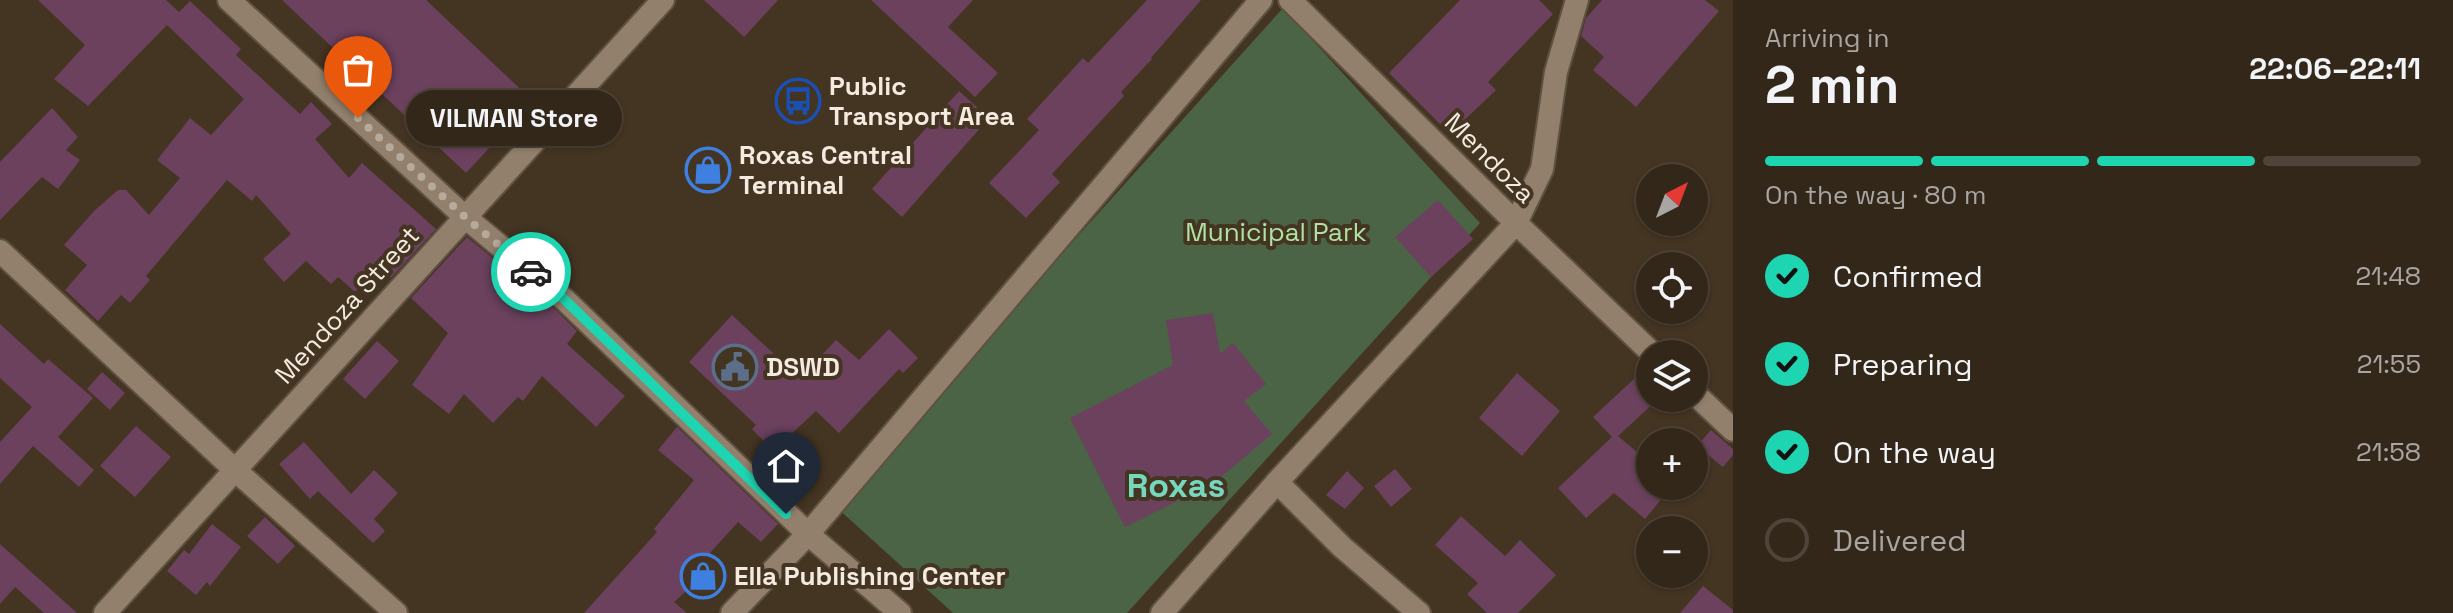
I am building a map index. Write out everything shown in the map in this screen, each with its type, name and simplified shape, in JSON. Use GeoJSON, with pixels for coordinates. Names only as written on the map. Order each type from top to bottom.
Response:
{"type":"FeatureCollection","features":[{"type":"Feature","properties":{"kind":"street"},"geometry":{"type":"LineString","coordinates":[[229,0],[465,217],[565,300],[808,534],[900,613]]}},
{"type":"Feature","properties":{"kind":"street","name":"Mendoza Street"},"geometry":{"type":"LineString","coordinates":[[105,613],[663,0]]}},
{"type":"Feature","properties":{"kind":"street"},"geometry":{"type":"LineString","coordinates":[[732,613],[808,534],[1261,0]]}},
{"type":"Feature","properties":{"kind":"street","name":"Mendoza"},"geometry":{"type":"LineString","coordinates":[[1290,0],[1638,340]]}},
{"type":"Feature","properties":{"kind":"street"},"geometry":{"type":"LineString","coordinates":[[1162,613],[1277,482],[1516,223],[1542,169],[1556,72],[1577,0]]}},
{"type":"Feature","properties":{"kind":"street"},"geometry":{"type":"LineString","coordinates":[[0,251],[235,470],[396,613]]}},
{"type":"Feature","properties":{"kind":"street"},"geometry":{"type":"LineString","coordinates":[[1708,406],[1733,430]]}},
{"type":"Feature","properties":{"kind":"street"},"geometry":{"type":"LineString","coordinates":[[1277,482],[1342,547],[1419,613]]}},
{"type":"Feature","properties":{"kind":"green space","name":"Municipal Park"},"geometry":{"type":"Polygon","coordinates":[[[1283,8],[1480,223],[1127,613],[953,613],[835,506],[1283,8]]]}},
{"type":"Feature","properties":{"kind":"building"},"geometry":{"type":"Polygon","coordinates":[[[38,0],[166,0],[179,12],[190,1],[241,49],[236,55],[300,114],[311,102],[332,124],[315,139],[349,178],[362,163],[436,229],[391,278],[378,266],[355,292],[338,277],[331,284],[306,261],[284,282],[263,259],[291,234],[256,195],[252,201],[227,180],[146,276],[150,280],[130,303],[121,295],[98,321],[65,290],[87,265],[64,245],[94,211],[118,190],[126,190],[149,215],[180,178],[157,160],[190,118],[211,135],[244,99],[167,25],[88,106],[54,79],[85,45],[38,0]]]}},
{"type":"Feature","properties":{"kind":"building"},"geometry":{"type":"Polygon","coordinates":[[[282,0],[426,0],[533,101],[466,173],[282,0]]]}},
{"type":"Feature","properties":{"kind":"building"},"geometry":{"type":"Polygon","coordinates":[[[704,0],[778,0],[744,37],[704,0]]]}},
{"type":"Feature","properties":{"kind":"building"},"geometry":{"type":"Polygon","coordinates":[[[871,0],[973,0],[948,27],[998,73],[975,97],[871,0]]]}},
{"type":"Feature","properties":{"kind":"building"},"geometry":{"type":"Polygon","coordinates":[[[1147,0],[1201,0],[1121,92],[1124,96],[1052,174],[1060,182],[1026,218],[989,183],[1039,130],[1027,119],[1083,58],[1088,63],[1147,0]]]}},
{"type":"Feature","properties":{"kind":"building"},"geometry":{"type":"Polygon","coordinates":[[[1460,0],[1539,0],[1553,14],[1488,82],[1496,90],[1450,134],[1389,73],[1460,0]]]}},
{"type":"Feature","properties":{"kind":"building"},"geometry":{"type":"Polygon","coordinates":[[[1602,0],[1705,0],[1719,11],[1636,107],[1593,70],[1604,57],[1581,36],[1586,18],[1602,0]]]}},
{"type":"Feature","properties":{"kind":"building"},"geometry":{"type":"Polygon","coordinates":[[[959,91],[989,118],[902,217],[872,189],[959,91]]]}},
{"type":"Feature","properties":{"kind":"building"},"geometry":{"type":"Polygon","coordinates":[[[52,108],[78,137],[66,150],[80,160],[58,189],[42,177],[0,220],[0,162],[52,108]]]}},
{"type":"Feature","properties":{"kind":"building"},"geometry":{"type":"Polygon","coordinates":[[[1438,200],[1473,239],[1431,277],[1395,237],[1438,200]]]}},
{"type":"Feature","properties":{"kind":"building"},"geometry":{"type":"Polygon","coordinates":[[[467,237],[577,331],[567,344],[625,396],[596,427],[542,376],[523,401],[518,397],[493,423],[464,394],[449,414],[412,385],[448,333],[411,298],[467,237]]]}},
{"type":"Feature","properties":{"kind":"building"},"geometry":{"type":"Polygon","coordinates":[[[1213,313],[1220,354],[1233,343],[1266,384],[1244,401],[1272,434],[1214,483],[1125,527],[1070,418],[1173,365],[1166,320],[1213,313]]]}},
{"type":"Feature","properties":{"kind":"building"},"geometry":{"type":"Polygon","coordinates":[[[732,315],[800,378],[836,340],[859,360],[889,329],[918,358],[903,373],[899,369],[839,433],[816,411],[773,451],[752,429],[756,425],[689,362],[732,315]]]}},
{"type":"Feature","properties":{"kind":"building"},"geometry":{"type":"Polygon","coordinates":[[[0,324],[44,364],[48,359],[93,398],[58,437],[94,470],[79,487],[33,446],[0,484],[0,442],[32,407],[0,378],[0,324]]]}},
{"type":"Feature","properties":{"kind":"building"},"geometry":{"type":"Polygon","coordinates":[[[377,341],[399,361],[365,399],[343,379],[377,341]]]}},
{"type":"Feature","properties":{"kind":"building"},"geometry":{"type":"Polygon","coordinates":[[[102,372],[125,393],[110,410],[87,389],[102,372]]]}},
{"type":"Feature","properties":{"kind":"building"},"geometry":{"type":"Polygon","coordinates":[[[1517,373],[1560,411],[1522,456],[1479,418],[1517,373]]]}},
{"type":"Feature","properties":{"kind":"building"},"geometry":{"type":"Polygon","coordinates":[[[1635,378],[1636,412],[1644,412],[1618,436],[1636,451],[1636,500],[1661,500],[1647,516],[1641,516],[1614,493],[1586,518],[1558,488],[1612,437],[1593,417],[1635,378]]]}},
{"type":"Feature","properties":{"kind":"building"},"geometry":{"type":"Polygon","coordinates":[[[136,426],[171,457],[135,497],[100,466],[136,426]]]}},
{"type":"Feature","properties":{"kind":"building"},"geometry":{"type":"Polygon","coordinates":[[[677,427],[778,524],[761,542],[738,522],[710,553],[719,562],[674,602],[687,613],[584,613],[657,532],[654,529],[694,480],[658,450],[677,427]]]}},
{"type":"Feature","properties":{"kind":"building"},"geometry":{"type":"Polygon","coordinates":[[[1711,430],[1733,449],[1733,455],[1723,467],[1708,455],[1708,433],[1711,430]]]}},
{"type":"Feature","properties":{"kind":"building"},"geometry":{"type":"Polygon","coordinates":[[[304,442],[351,494],[374,470],[398,493],[374,519],[385,531],[373,543],[318,491],[310,499],[279,464],[304,442]]]}},
{"type":"Feature","properties":{"kind":"building"},"geometry":{"type":"Polygon","coordinates":[[[1395,469],[1412,489],[1391,507],[1374,486],[1395,469]]]}},
{"type":"Feature","properties":{"kind":"building"},"geometry":{"type":"Polygon","coordinates":[[[1347,471],[1364,488],[1345,509],[1326,495],[1347,471]]]}},
{"type":"Feature","properties":{"kind":"building"},"geometry":{"type":"Polygon","coordinates":[[[1461,516],[1505,556],[1520,540],[1556,575],[1518,613],[1487,613],[1467,594],[1478,583],[1435,545],[1461,516]]]}},
{"type":"Feature","properties":{"kind":"building"},"geometry":{"type":"Polygon","coordinates":[[[265,517],[295,546],[278,564],[247,536],[265,517]]]}},
{"type":"Feature","properties":{"kind":"building"},"geometry":{"type":"Polygon","coordinates":[[[212,524],[241,547],[210,586],[207,582],[196,595],[167,571],[184,550],[189,554],[212,524]]]}},
{"type":"Feature","properties":{"kind":"building"},"geometry":{"type":"Polygon","coordinates":[[[0,544],[77,613],[44,613],[15,587],[0,604],[0,544]]]}},
{"type":"Feature","properties":{"kind":"building"},"geometry":{"type":"Polygon","coordinates":[[[1701,588],[1733,610],[1733,613],[1680,613],[1701,588]]]}},
{"type":"Feature","properties":{"kind":"way so far"},"geometry":{"type":"LineString","coordinates":[[358,118],[465,217],[531,272]]}},
{"type":"Feature","properties":{"kind":"place","name":"Public Transport Area"},"geometry":{"type":"Point","coordinates":[798,101]}},
{"type":"Feature","properties":{"kind":"place","name":"VILMAN Store"},"geometry":{"type":"Point","coordinates":[358,118]}},
{"type":"Feature","properties":{"kind":"place","name":"Roxas Central Terminal"},"geometry":{"type":"Point","coordinates":[708,170]}},
{"type":"Feature","properties":{"kind":"place","name":"DSWD"},"geometry":{"type":"Point","coordinates":[735,367]}},
{"type":"Feature","properties":{"kind":"place","name":"Ella Publishing Center"},"geometry":{"type":"Point","coordinates":[703,576]}},
{"type":"Feature","properties":{"kind":"district","name":"Roxas"},"geometry":{"type":"Point","coordinates":[1176,485]}},
{"type":"Feature","properties":{"kind":"route"},"geometry":{"type":"LineString","coordinates":[[531,272],[565,300],[786,514]]}}]}
